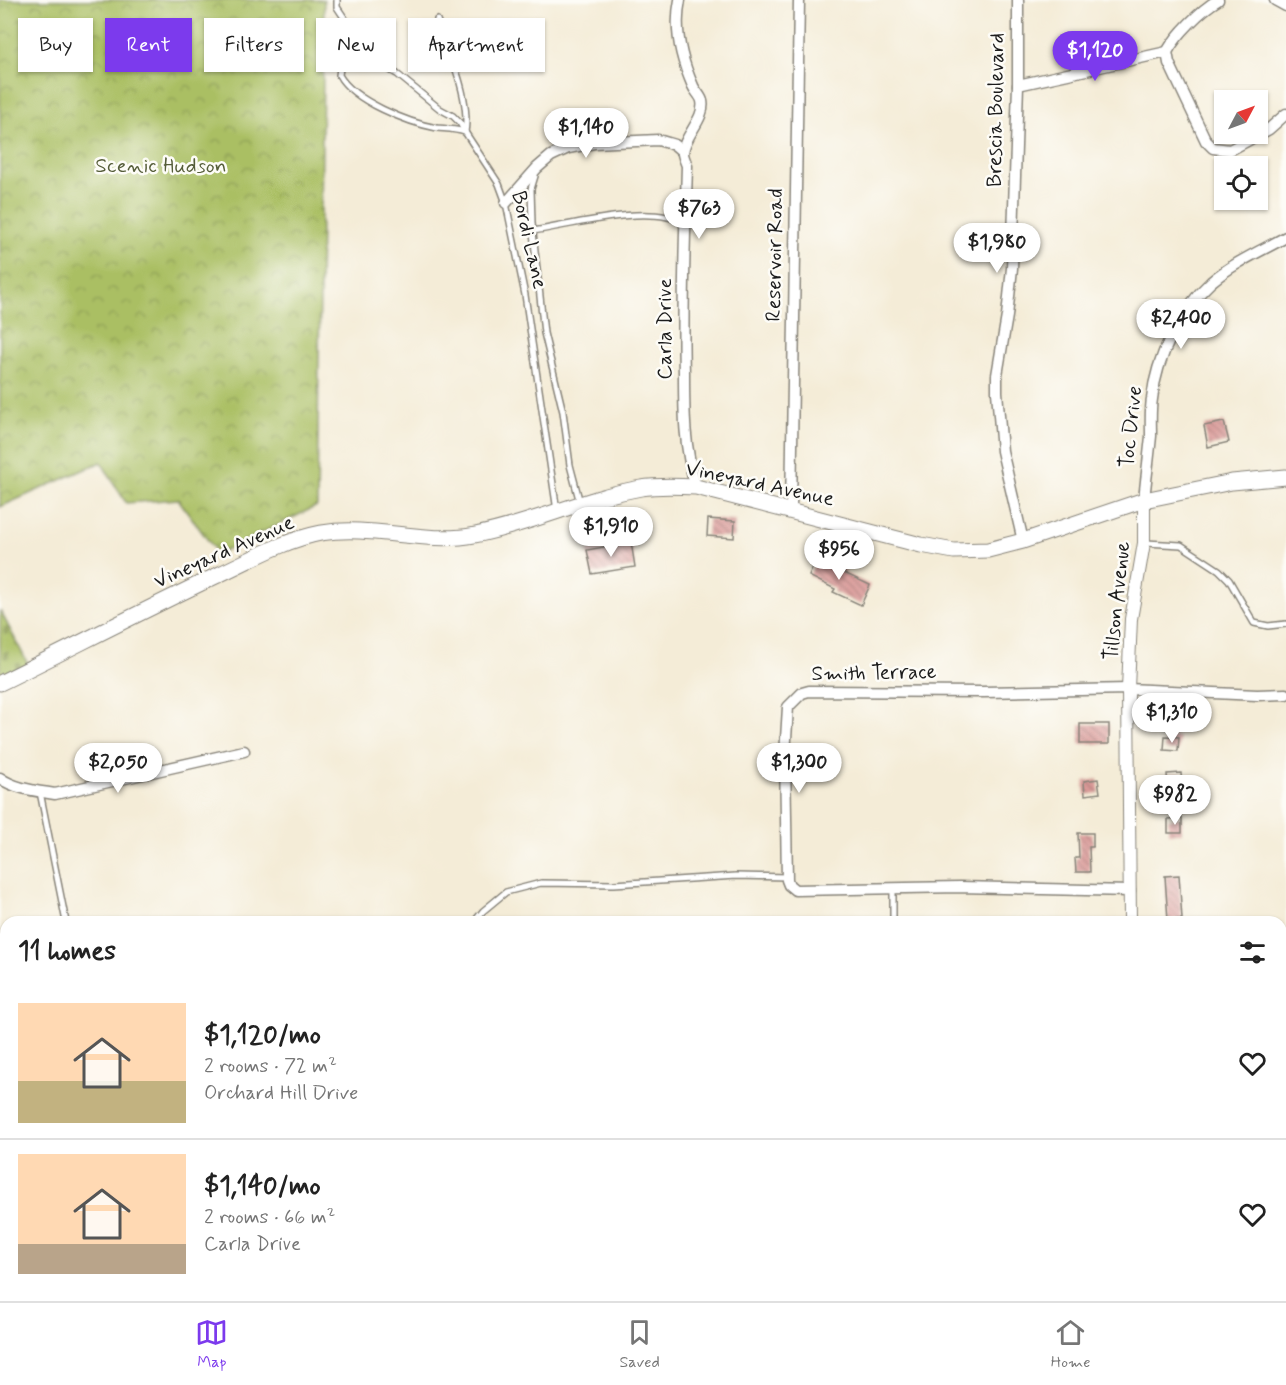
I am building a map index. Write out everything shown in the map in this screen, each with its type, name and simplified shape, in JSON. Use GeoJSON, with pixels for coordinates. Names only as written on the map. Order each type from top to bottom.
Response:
{"type":"FeatureCollection","features":[{"type":"Feature","properties":{"kind":"main road","name":"Vineyard Avenue"},"geometry":{"type":"LineString","coordinates":[[0,683],[286,543],[320,533],[346,530],[441,538],[474,536],[643,488],[675,486],[696,487],[909,542],[954,551],[988,550],[1023,541],[1143,500],[1232,482],[1286,477]]}},
{"type":"Feature","properties":{"kind":"street"},"geometry":{"type":"LineString","coordinates":[[506,203],[537,168],[551,156],[568,148],[594,143],[658,140],[675,145],[683,152],[702,111],[702,101],[694,88],[679,41],[677,22],[680,0]]}},
{"type":"Feature","properties":{"kind":"street","name":"Reservoir Road"},"geometry":{"type":"LineString","coordinates":[[791,510],[799,0]]}},
{"type":"Feature","properties":{"kind":"street","name":"Brescia Boulevard"},"geometry":{"type":"LineString","coordinates":[[1018,0],[1018,85],[1012,268],[996,392],[1002,451],[1023,541]]}},
{"type":"Feature","properties":{"kind":"street"},"geometry":{"type":"LineString","coordinates":[[1218,0],[1208,6],[1167,52],[1169,63],[1206,141],[1213,148],[1230,150],[1269,129],[1286,114]]}},
{"type":"Feature","properties":{"kind":"street"},"geometry":{"type":"LineString","coordinates":[[1275,0],[1286,6]]}},
{"type":"Feature","properties":{"kind":"street"},"geometry":{"type":"LineString","coordinates":[[1018,85],[1167,52]]}},
{"type":"Feature","properties":{"kind":"street","name":"Carla Drive"},"geometry":{"type":"LineString","coordinates":[[683,152],[687,166],[683,346],[685,439],[696,487]]}},
{"type":"Feature","properties":{"kind":"street","name":"Toc Drive"},"geometry":{"type":"LineString","coordinates":[[1143,500],[1152,399],[1157,374],[1173,331],[1194,300],[1212,282],[1236,265],[1286,237]]}},
{"type":"Feature","properties":{"kind":"street","name":"Tillson Avenue"},"geometry":{"type":"LineString","coordinates":[[1130,916],[1128,689],[1131,619],[1144,543],[1143,500]]}},
{"type":"Feature","properties":{"kind":"street"},"geometry":{"type":"LineString","coordinates":[[1128,689],[1257,695],[1286,694]]}},
{"type":"Feature","properties":{"kind":"street","name":"Smith Terrace"},"geometry":{"type":"LineString","coordinates":[[787,877],[786,715],[788,707],[802,693],[855,690],[983,692],[1128,689]]}},
{"type":"Feature","properties":{"kind":"street"},"geometry":{"type":"LineString","coordinates":[[0,778],[7,783],[55,794],[244,751]]}},
{"type":"Feature","properties":{"kind":"street"},"geometry":{"type":"LineString","coordinates":[[787,877],[789,885],[795,890],[893,887],[1130,891]]}},
{"type":"Feature","properties":{"kind":"lane"},"geometry":{"type":"LineString","coordinates":[[337,0],[337,7],[344,18]]}},
{"type":"Feature","properties":{"kind":"lane"},"geometry":{"type":"LineString","coordinates":[[339,72],[339,75],[360,96],[408,120],[465,132],[467,120],[455,72]]}},
{"type":"Feature","properties":{"kind":"lane","name":"Bordi Lane"},"geometry":{"type":"LineString","coordinates":[[394,72],[460,123],[499,184],[506,203],[525,296],[557,513]]}},
{"type":"Feature","properties":{"kind":"lane"},"geometry":{"type":"LineString","coordinates":[[537,168],[531,189],[544,333],[563,412],[570,465],[581,505]]}},
{"type":"Feature","properties":{"kind":"lane"},"geometry":{"type":"LineString","coordinates":[[533,231],[596,219],[642,216],[675,218],[686,224]]}},
{"type":"Feature","properties":{"kind":"lane"},"geometry":{"type":"LineString","coordinates":[[1144,543],[1181,545],[1224,575],[1254,623],[1268,626],[1286,624]]}},
{"type":"Feature","properties":{"kind":"lane"},"geometry":{"type":"LineString","coordinates":[[40,792],[65,916]]}},
{"type":"Feature","properties":{"kind":"lane"},"geometry":{"type":"LineString","coordinates":[[478,916],[506,892],[541,883],[614,884],[736,876],[787,877]]}},
{"type":"Feature","properties":{"kind":"lane"},"geometry":{"type":"LineString","coordinates":[[893,887],[893,916]]}},
{"type":"Feature","properties":{"kind":"green space","name":"Scenic Hudson"},"geometry":{"type":"Polygon","coordinates":[[[0,0],[324,0],[324,18],[316,18],[316,72],[323,72],[317,506],[218,554],[178,499],[126,503],[101,462],[0,507],[0,0]]]}},
{"type":"Feature","properties":{"kind":"green space"},"geometry":{"type":"Polygon","coordinates":[[[0,610],[30,668],[0,683],[0,610]]]}},
{"type":"Feature","properties":{"kind":"building"},"geometry":{"type":"Polygon","coordinates":[[[1224,422],[1229,442],[1208,447],[1204,426],[1224,422]]]}},
{"type":"Feature","properties":{"kind":"building"},"geometry":{"type":"Polygon","coordinates":[[[708,519],[735,521],[734,538],[707,536],[708,519]]]}},
{"type":"Feature","properties":{"kind":"building"},"geometry":{"type":"Polygon","coordinates":[[[631,542],[635,567],[592,574],[587,550],[631,542]]]}},
{"type":"Feature","properties":{"kind":"building"},"geometry":{"type":"Polygon","coordinates":[[[818,556],[846,569],[844,573],[870,585],[861,605],[833,592],[835,589],[809,576],[818,556]]]}},
{"type":"Feature","properties":{"kind":"building"},"geometry":{"type":"Polygon","coordinates":[[[1080,724],[1109,724],[1109,744],[1080,744],[1080,724]]]}},
{"type":"Feature","properties":{"kind":"building"},"geometry":{"type":"Polygon","coordinates":[[[1165,736],[1179,737],[1178,751],[1164,750],[1165,736]]]}},
{"type":"Feature","properties":{"kind":"building"},"geometry":{"type":"Polygon","coordinates":[[[1181,773],[1182,787],[1168,788],[1167,774],[1181,773]]]}},
{"type":"Feature","properties":{"kind":"building"},"geometry":{"type":"Polygon","coordinates":[[[1098,779],[1100,793],[1085,795],[1084,781],[1098,779]]]}},
{"type":"Feature","properties":{"kind":"building"},"geometry":{"type":"Polygon","coordinates":[[[1182,818],[1182,833],[1168,833],[1168,819],[1182,818]]]}},
{"type":"Feature","properties":{"kind":"building"},"geometry":{"type":"Polygon","coordinates":[[[1078,833],[1093,833],[1093,847],[1089,847],[1090,872],[1076,872],[1075,858],[1079,858],[1078,833]]]}},
{"type":"Feature","properties":{"kind":"building"},"geometry":{"type":"Polygon","coordinates":[[[1179,875],[1182,916],[1168,916],[1165,876],[1179,875]]]}}]}
